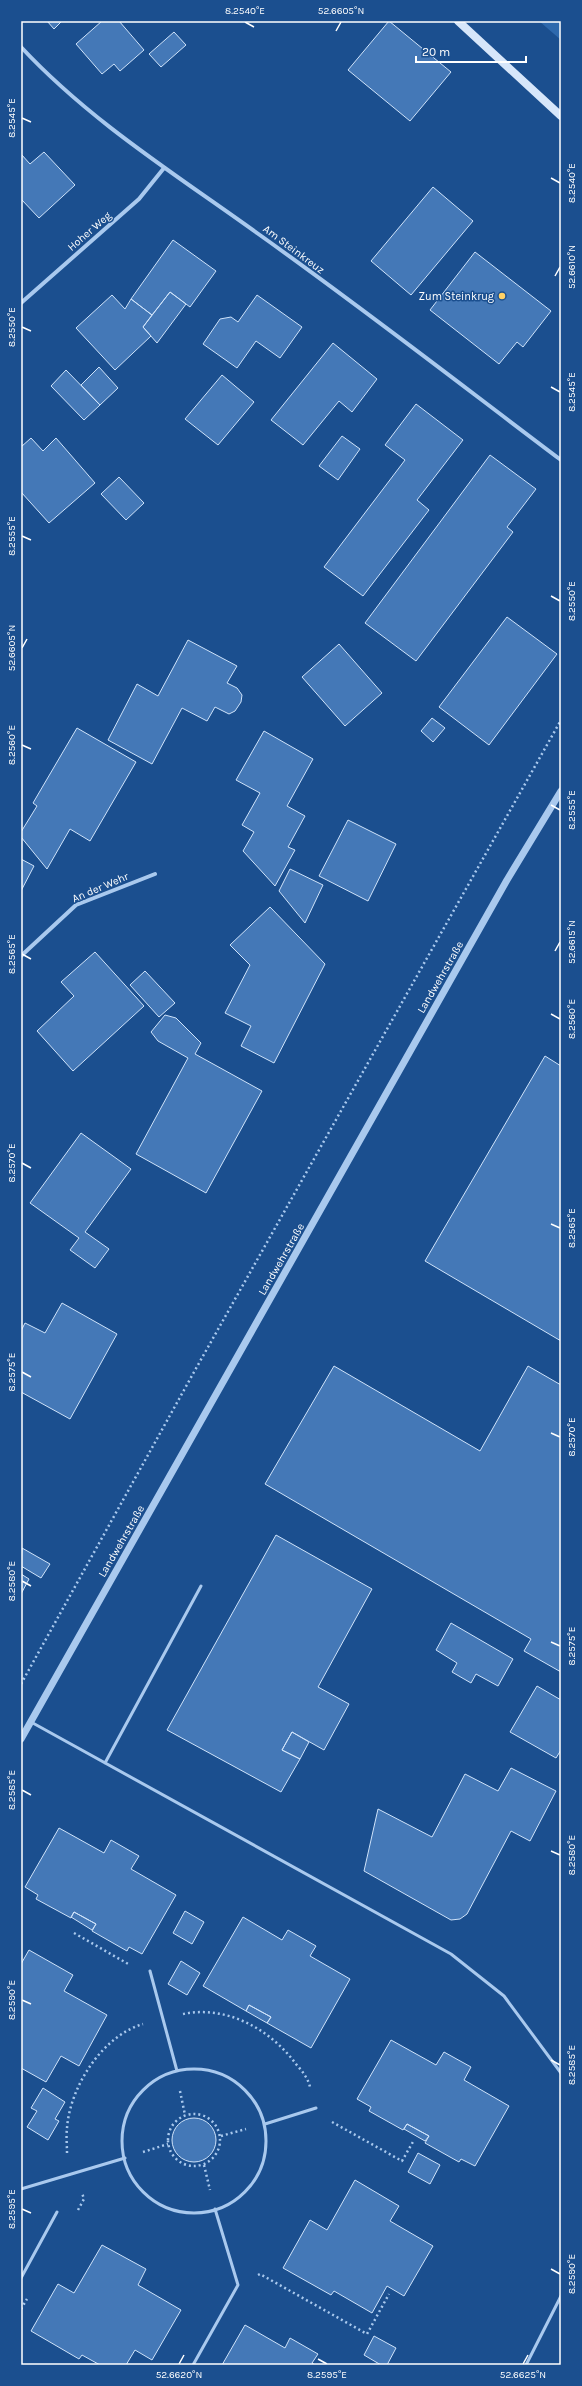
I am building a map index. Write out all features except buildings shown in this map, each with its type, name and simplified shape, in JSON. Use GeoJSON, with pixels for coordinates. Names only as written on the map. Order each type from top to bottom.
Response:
{"type":"FeatureCollection","features":[{"type":"Feature","properties":{"kind":"main road"},"geometry":{"type":"LineString","coordinates":[[458,21],[561,116]]}},
{"type":"Feature","properties":{"kind":"street","name":"Am Steinkreuz"},"geometry":{"type":"LineString","coordinates":[[21,47],[50,78],[76,102],[164,168],[257,233],[561,460]]}},
{"type":"Feature","properties":{"kind":"street","name":"Hoher Weg"},"geometry":{"type":"LineString","coordinates":[[21,303],[139,199],[164,168]]}},
{"type":"Feature","properties":{"kind":"street","name":"Landwehrstraße"},"geometry":{"type":"LineString","coordinates":[[21,1739],[507,880],[561,790]]}},
{"type":"Feature","properties":{"kind":"street","name":"An der Wehr"},"geometry":{"type":"LineString","coordinates":[[21,956],[76,905],[155,874]]}},
{"type":"Feature","properties":{"kind":"lane"},"geometry":{"type":"LineString","coordinates":[[105,1763],[201,1586]]}},
{"type":"Feature","properties":{"kind":"lane"},"geometry":{"type":"LineString","coordinates":[[31,1722],[451,1954],[504,1996],[561,2073]]}},
{"type":"Feature","properties":{"kind":"lane"},"geometry":{"type":"LineString","coordinates":[[150,1971],[177,2071]]}},
{"type":"Feature","properties":{"kind":"lane"},"geometry":{"type":"LineString","coordinates":[[187,2069],[208,2070],[228,2076],[248,2093],[257,2104],[265,2124],[267,2144],[262,2164],[253,2182],[239,2197],[215,2209],[202,2212],[181,2212],[161,2205],[140,2188],[132,2177],[124,2158],[123,2137],[126,2117],[136,2099],[150,2084],[168,2074],[177,2071],[187,2069]]}},
{"type":"Feature","properties":{"kind":"lane"},"geometry":{"type":"LineString","coordinates":[[265,2124],[316,2108]]}},
{"type":"Feature","properties":{"kind":"lane"},"geometry":{"type":"LineString","coordinates":[[21,2189],[124,2158]]}},
{"type":"Feature","properties":{"kind":"lane"},"geometry":{"type":"LineString","coordinates":[[193,2365],[238,2285],[215,2209]]}},
{"type":"Feature","properties":{"kind":"lane"},"geometry":{"type":"LineString","coordinates":[[21,2278],[57,2212]]}},
{"type":"Feature","properties":{"kind":"lane"},"geometry":{"type":"LineString","coordinates":[[526,2365],[561,2296]]}},
{"type":"Feature","properties":{"kind":"path"},"geometry":{"type":"LineString","coordinates":[[21,1684],[194,1372],[561,720]]}},
{"type":"Feature","properties":{"kind":"path"},"geometry":{"type":"LineString","coordinates":[[74,1933],[143,1972],[150,1971]]}},
{"type":"Feature","properties":{"kind":"path"},"geometry":{"type":"LineString","coordinates":[[76,2213],[84,2199],[76,2172],[67,2155],[67,2127],[75,2097],[87,2069],[107,2046],[131,2027],[163,2018],[194,2012],[223,2013],[255,2025],[285,2049],[308,2080],[316,2108],[325,2118],[402,2161],[414,2140]]}},
{"type":"Feature","properties":{"kind":"path"},"geometry":{"type":"LineString","coordinates":[[196,2113],[208,2116],[217,2125],[221,2136],[220,2147],[214,2158],[204,2165],[192,2167],[181,2163],[172,2155],[168,2144],[169,2132],[175,2122],[184,2115],[196,2113]]}},
{"type":"Feature","properties":{"kind":"path"},"geometry":{"type":"LineString","coordinates":[[221,2136],[265,2124]]}},
{"type":"Feature","properties":{"kind":"path"},"geometry":{"type":"LineString","coordinates":[[238,2285],[260,2274],[367,2334],[389,2294]]}},
{"type":"Feature","properties":{"kind":"path"},"geometry":{"type":"LineString","coordinates":[[21,2309],[29,2296]]}},
{"type":"Feature","properties":{"kind":"shaded area"},"geometry":{"type":"Polygon","coordinates":[[[539,21],[561,21],[561,40],[539,21]]]}},
{"type":"Feature","properties":{"kind":"place","name":"Zum Steinkrug"},"geometry":{"type":"Point","coordinates":[502,296]}}]}
